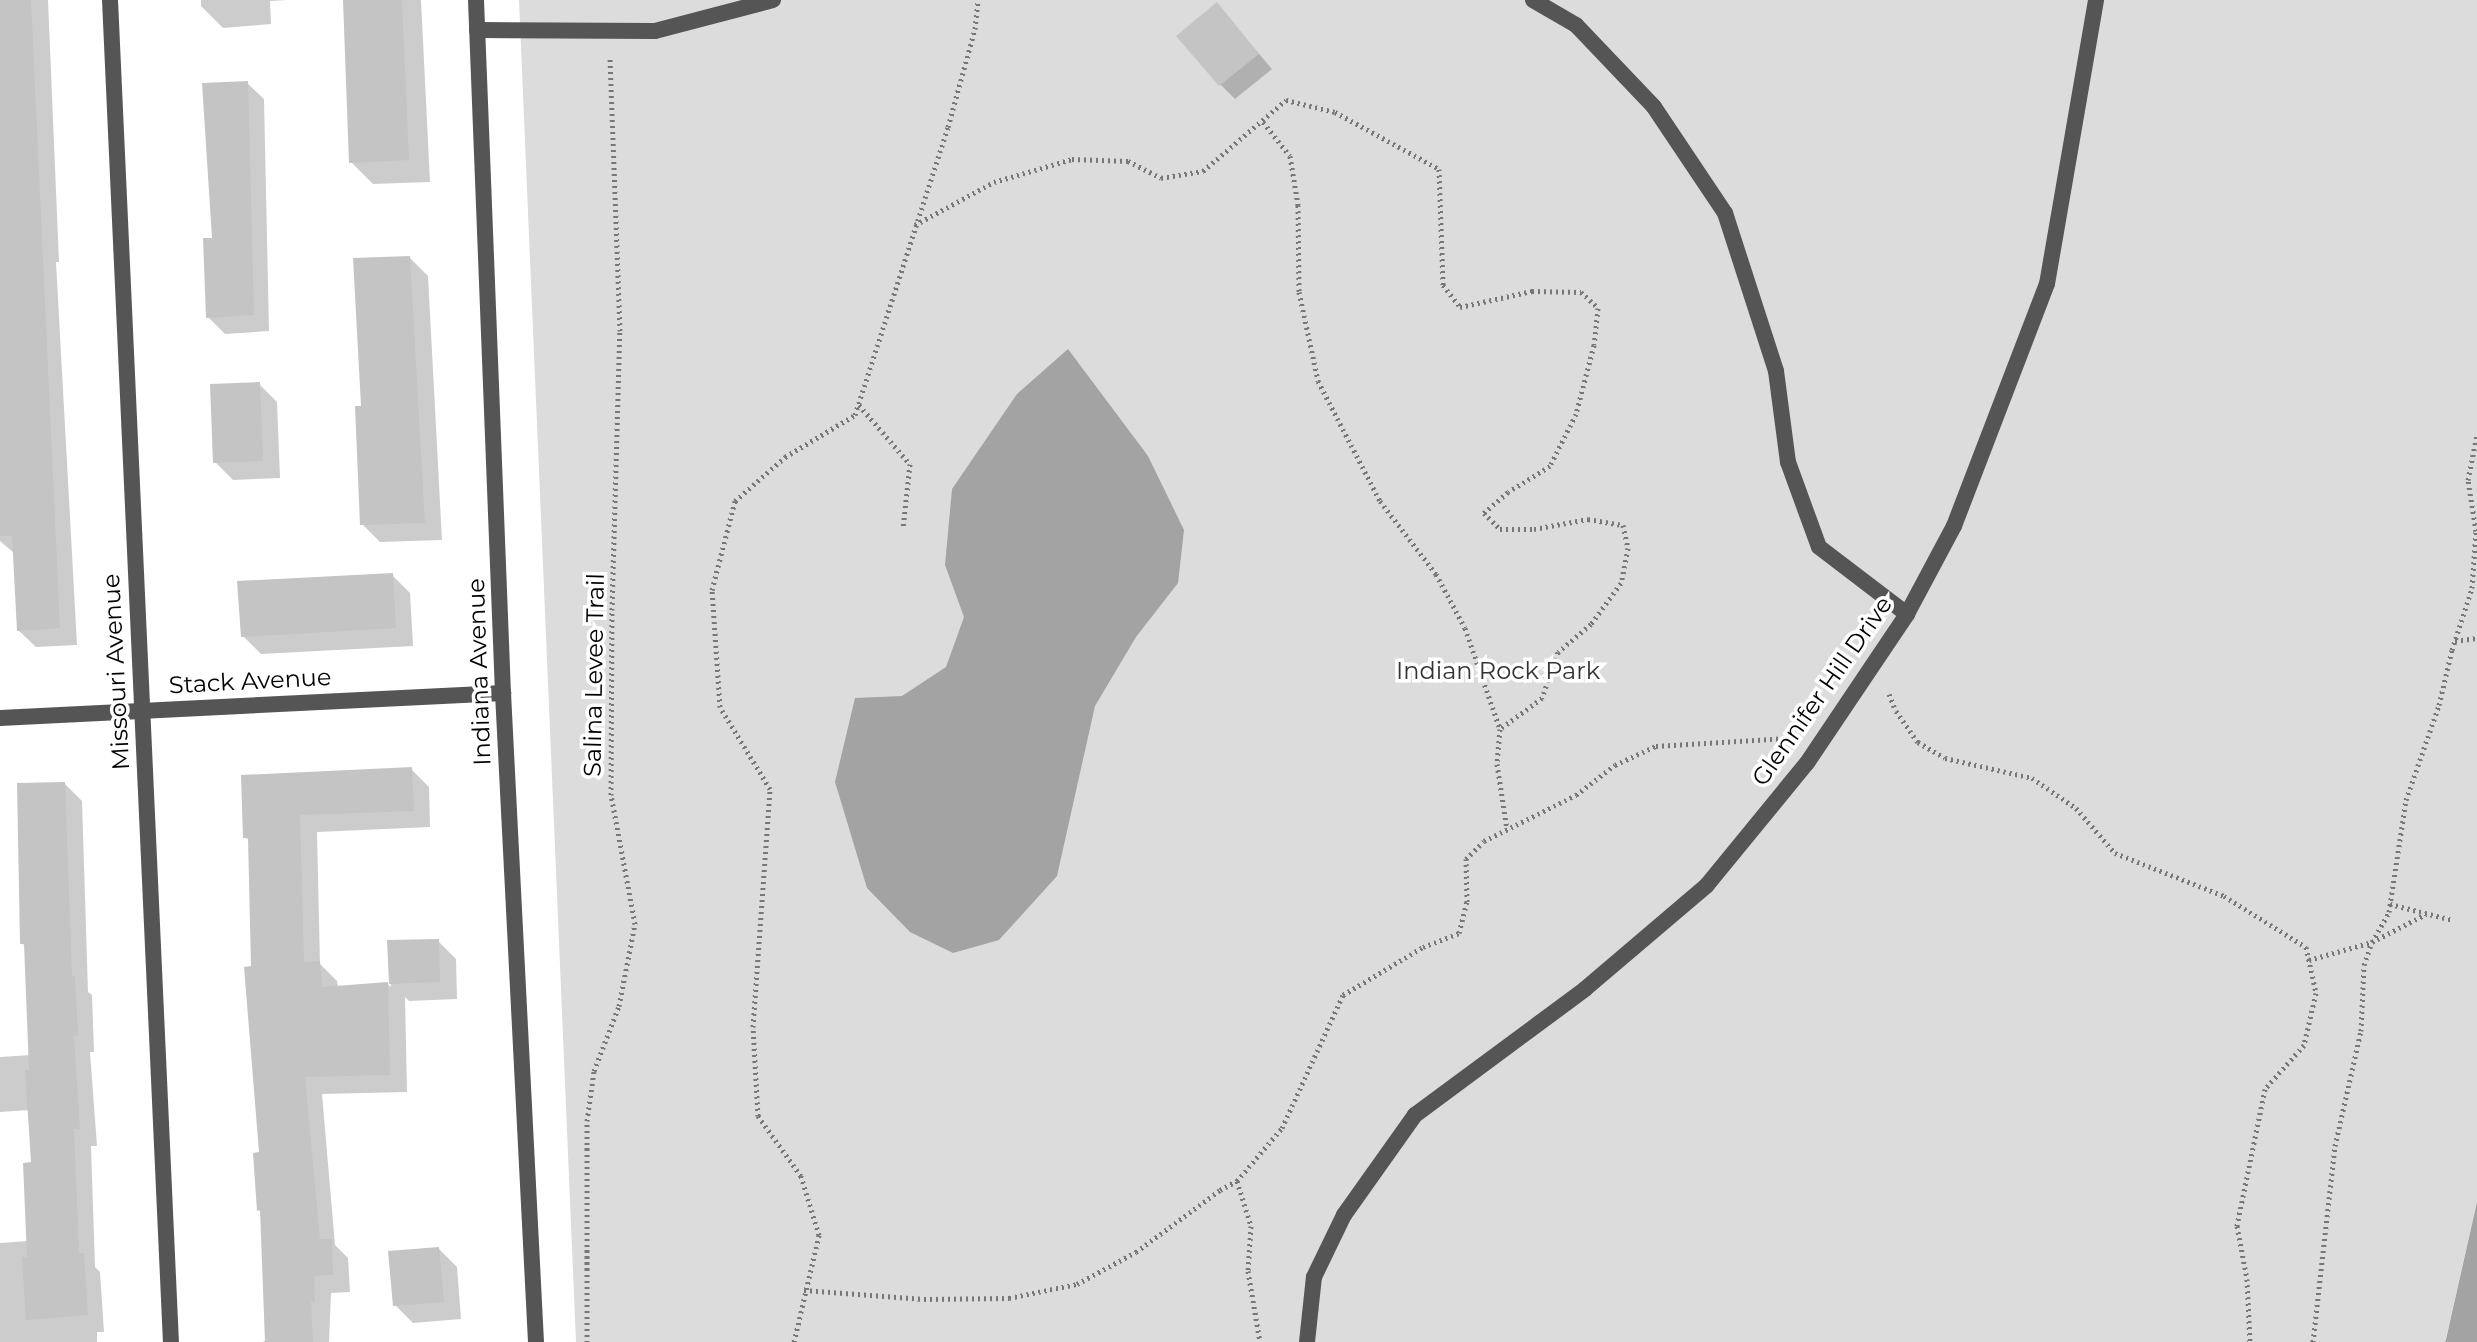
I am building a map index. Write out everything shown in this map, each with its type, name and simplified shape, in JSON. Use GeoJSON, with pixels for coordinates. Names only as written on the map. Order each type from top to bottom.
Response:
{"type":"FeatureCollection","features":[{"type":"Feature","properties":{"kind":"street","name":"Missouri Avenue"},"geometry":{"type":"LineString","coordinates":[[110,0],[171,1342]]}},
{"type":"Feature","properties":{"kind":"street","name":"Indiana Avenue"},"geometry":{"type":"LineString","coordinates":[[476,0],[503,693],[536,1342]]}},
{"type":"Feature","properties":{"kind":"street"},"geometry":{"type":"LineString","coordinates":[[477,30],[655,31],[773,0]]}},
{"type":"Feature","properties":{"kind":"street"},"geometry":{"type":"LineString","coordinates":[[1533,0],[1576,25],[1654,107],[1725,213],[1776,371],[1788,462],[1819,547],[1907,614]]}},
{"type":"Feature","properties":{"kind":"street","name":"Glennifer Hill Drive"},"geometry":{"type":"LineString","coordinates":[[1307,1342],[1314,1277],[1344,1215],[1415,1115],[1585,989],[1707,885],[1826,735],[1907,614],[1954,526],[2047,284],[2096,0]]}},
{"type":"Feature","properties":{"kind":"street","name":"Stack Avenue"},"geometry":{"type":"LineString","coordinates":[[0,718],[503,693]]}},
{"type":"Feature","properties":{"kind":"path"},"geometry":{"type":"LineString","coordinates":[[794,1342],[819,1235],[801,1176],[758,1116],[753,1027],[770,789],[720,707],[712,590],[735,501],[785,457],[855,415],[952,113],[975,29],[978,0]]}},
{"type":"Feature","properties":{"kind":"path","name":"Salina Levee Trail"},"geometry":{"type":"LineString","coordinates":[[587,1342],[587,1121],[594,1071],[619,1006],[635,924],[611,795],[612,610],[620,331],[609,31]]}},
{"type":"Feature","properties":{"kind":"path"},"geometry":{"type":"LineString","coordinates":[[915,225],[994,182],[1072,159],[1128,161],[1161,178],[1203,171],[1286,100],[1335,112],[1439,169],[1443,285],[1460,307],[1532,291],[1581,292],[1598,308],[1594,345],[1576,414],[1550,466],[1508,492],[1484,513],[1500,529],[1534,529],[1588,519],[1623,525],[1628,548],[1621,583],[1591,624],[1558,652],[1542,698],[1500,729]]}},
{"type":"Feature","properties":{"kind":"path"},"geometry":{"type":"LineString","coordinates":[[1263,122],[1290,156],[1298,205],[1299,292],[1318,381],[1380,501],[1436,574],[1465,628],[1500,729],[1497,764],[1507,829]]}},
{"type":"Feature","properties":{"kind":"path"},"geometry":{"type":"LineString","coordinates":[[859,405],[910,464],[903,528]]}},
{"type":"Feature","properties":{"kind":"path"},"geometry":{"type":"LineString","coordinates":[[2313,1342],[2335,1146],[2361,1031],[2364,965],[2390,904],[2406,800],[2439,705],[2472,588],[2476,530],[2468,480],[2477,435]]}},
{"type":"Feature","properties":{"kind":"path"},"geometry":{"type":"LineString","coordinates":[[2455,641],[2477,638]]}},
{"type":"Feature","properties":{"kind":"path"},"geometry":{"type":"LineString","coordinates":[[1877,659],[1896,711],[1918,742],[1945,758],[2032,778],[2076,808],[2115,853],[2224,896],[2306,947],[2316,993],[2304,1045],[2265,1089],[2237,1226],[2247,1279],[2250,1342]]}},
{"type":"Feature","properties":{"kind":"path"},"geometry":{"type":"LineString","coordinates":[[804,1290],[924,1299],[995,1298],[1077,1284],[1136,1252],[1220,1190],[1237,1181],[1282,1128],[1343,995],[1423,947],[1459,933],[1467,902],[1466,859],[1484,841],[1576,795],[1615,765],[1656,746],[1826,735]]}},
{"type":"Feature","properties":{"kind":"path"},"geometry":{"type":"LineString","coordinates":[[2390,904],[2453,920]]}},
{"type":"Feature","properties":{"kind":"path"},"geometry":{"type":"LineString","coordinates":[[2309,960],[2372,942],[2426,914]]}},
{"type":"Feature","properties":{"kind":"path"},"geometry":{"type":"LineString","coordinates":[[1237,1181],[1251,1226],[1248,1271],[1260,1342]]}},
{"type":"Feature","properties":{"kind":"green space","name":"Indian Rock Park"},"geometry":{"type":"Polygon","coordinates":[[[519,0],[2477,0],[2477,1202],[2445,1342],[576,1342],[519,0]]]}},
{"type":"Feature","properties":{"kind":"shaded area"},"geometry":{"type":"Polygon","coordinates":[[[1068,349],[1148,456],[1184,530],[1178,583],[1136,637],[1095,706],[1057,876],[999,940],[953,953],[910,932],[867,888],[835,782],[855,698],[902,696],[946,667],[964,617],[945,565],[952,489],[1017,394],[1068,349]]]}},
{"type":"Feature","properties":{"kind":"shaded area"},"geometry":{"type":"Polygon","coordinates":[[[2477,1202],[2477,1342],[2445,1342],[2446,1339],[2477,1202]]]}},
{"type":"Feature","properties":{"kind":"building"},"geometry":{"type":"Polygon","coordinates":[[[0,0],[31,0],[60,628],[17,631],[12,536],[0,536],[0,0]]]}},
{"type":"Feature","properties":{"kind":"building"},"geometry":{"type":"Polygon","coordinates":[[[343,0],[402,0],[409,160],[349,163],[343,0]]]}},
{"type":"Feature","properties":{"kind":"building"},"geometry":{"type":"Polygon","coordinates":[[[1217,2],[1259,54],[1219,86],[1176,36],[1217,2]]]}},
{"type":"Feature","properties":{"kind":"building"},"geometry":{"type":"Polygon","coordinates":[[[248,81],[254,315],[206,318],[203,238],[212,238],[202,83],[248,81]]]}},
{"type":"Feature","properties":{"kind":"building"},"geometry":{"type":"Polygon","coordinates":[[[410,256],[425,523],[360,525],[355,406],[361,406],[353,258],[410,256]]]}},
{"type":"Feature","properties":{"kind":"building"},"geometry":{"type":"Polygon","coordinates":[[[260,382],[263,461],[213,463],[210,384],[260,382]]]}},
{"type":"Feature","properties":{"kind":"building"},"geometry":{"type":"Polygon","coordinates":[[[393,573],[396,628],[241,637],[237,581],[393,573]]]}},
{"type":"Feature","properties":{"kind":"building"},"geometry":{"type":"Polygon","coordinates":[[[412,767],[414,811],[300,815],[304,962],[320,961],[322,987],[388,982],[390,1075],[305,1077],[320,1239],[332,1239],[333,1275],[314,1276],[315,1302],[311,1302],[313,1342],[265,1342],[260,1210],[257,1211],[253,1153],[259,1152],[244,967],[251,966],[248,838],[243,838],[241,775],[412,767]]]}},
{"type":"Feature","properties":{"kind":"building"},"geometry":{"type":"Polygon","coordinates":[[[65,782],[72,976],[75,976],[78,1035],[74,1036],[80,1129],[74,1129],[79,1253],[84,1253],[88,1315],[26,1320],[22,1257],[27,1257],[23,1163],[31,1162],[25,1070],[29,1070],[24,944],[20,944],[17,783],[65,782]]]}},
{"type":"Feature","properties":{"kind":"building"},"geometry":{"type":"Polygon","coordinates":[[[439,939],[440,982],[389,984],[387,940],[439,939]]]}},
{"type":"Feature","properties":{"kind":"building"},"geometry":{"type":"Polygon","coordinates":[[[439,1247],[444,1302],[393,1306],[388,1251],[439,1247]]]}}]}
